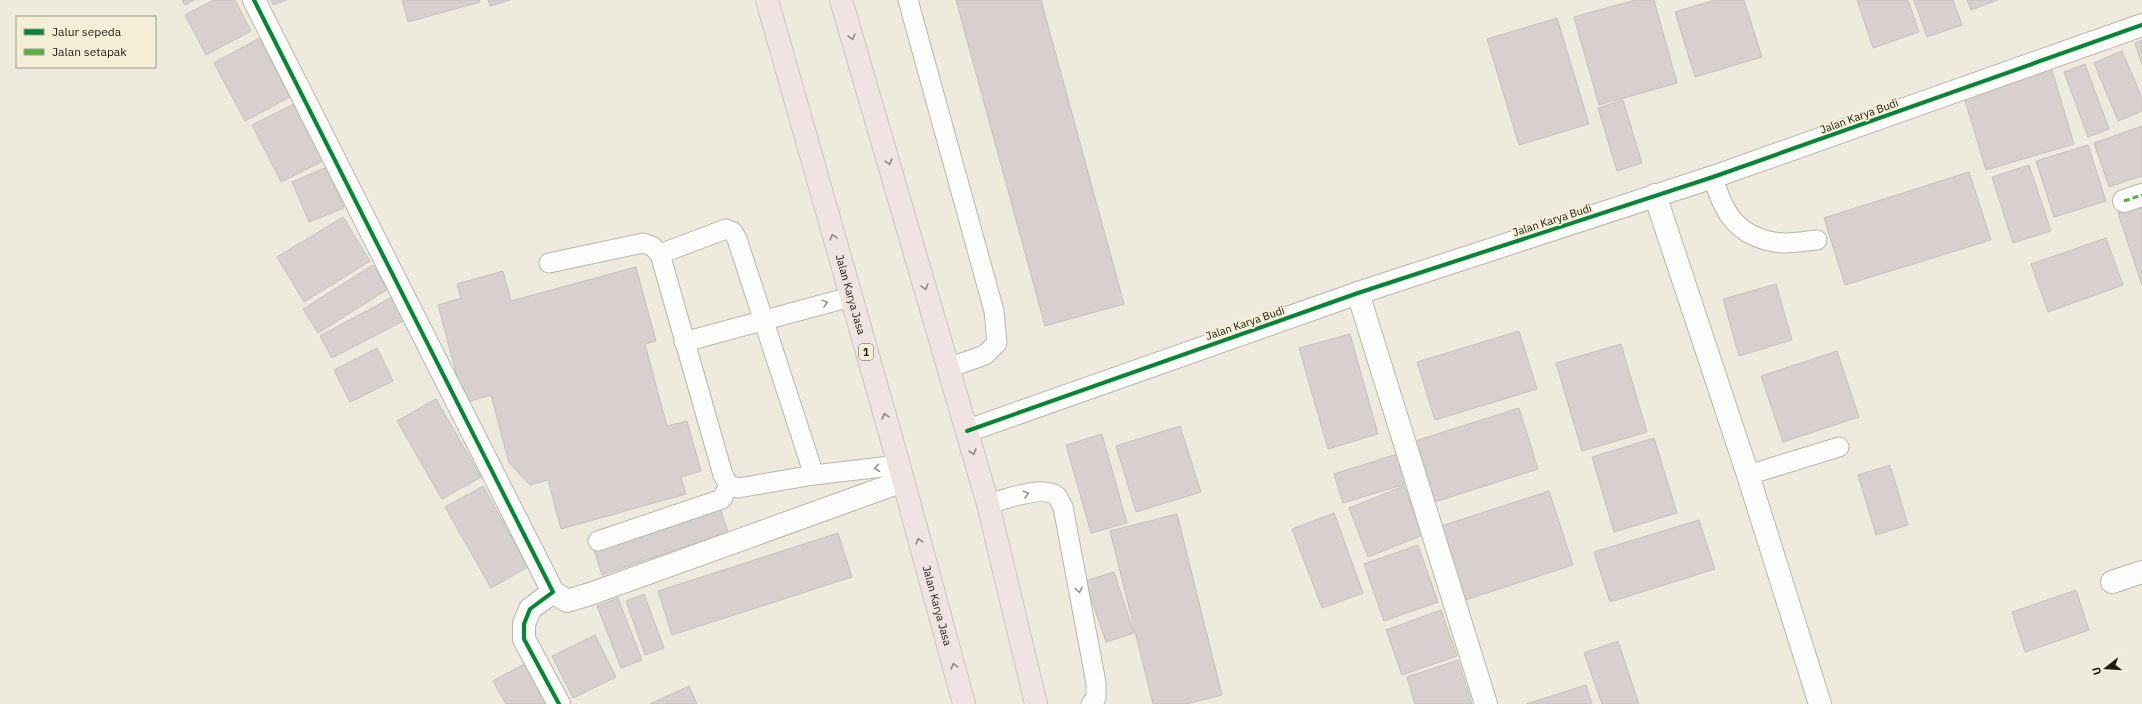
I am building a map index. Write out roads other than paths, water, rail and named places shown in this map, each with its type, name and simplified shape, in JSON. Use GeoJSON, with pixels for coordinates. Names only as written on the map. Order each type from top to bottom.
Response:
{"type":"FeatureCollection","features":[{"type":"Feature","properties":{"kind":"highway","name":"Jalan Karya Jasa"},"geometry":{"type":"LineString","coordinates":[[767,0],[901,473],[964,704]]}},
{"type":"Feature","properties":{"kind":"highway"},"geometry":{"type":"LineString","coordinates":[[842,0],[988,504],[1036,704]]}},
{"type":"Feature","properties":{"kind":"street"},"geometry":{"type":"LineString","coordinates":[[254,0],[553,592],[567,601],[590,594],[901,473]]}},
{"type":"Feature","properties":{"kind":"street","name":"Jalan Karya Budi"},"geometry":{"type":"LineString","coordinates":[[967,431],[1358,293],[1714,177],[2142,25]]}},
{"type":"Feature","properties":{"kind":"street"},"geometry":{"type":"LineString","coordinates":[[1655,195],[1748,475],[1820,704]]}},
{"type":"Feature","properties":{"kind":"street"},"geometry":{"type":"LineString","coordinates":[[1358,293],[1486,704]]}},
{"type":"Feature","properties":{"kind":"street"},"geometry":{"type":"LineString","coordinates":[[2112,582],[2142,572]]}},
{"type":"Feature","properties":{"kind":"street"},"geometry":{"type":"LineString","coordinates":[[553,592],[530,609],[524,624],[524,639],[559,704]]}},
{"type":"Feature","properties":{"kind":"lane"},"geometry":{"type":"LineString","coordinates":[[908,0],[994,312],[997,343],[985,355],[948,368]]}},
{"type":"Feature","properties":{"kind":"lane"},"geometry":{"type":"LineString","coordinates":[[1714,177],[1718,193],[1735,224],[1750,235],[1775,243],[1817,240]]}},
{"type":"Feature","properties":{"kind":"lane"},"geometry":{"type":"LineString","coordinates":[[660,254],[726,229],[733,232],[737,239],[765,320],[814,475]]}},
{"type":"Feature","properties":{"kind":"lane"},"geometry":{"type":"LineString","coordinates":[[550,263],[643,243],[652,246],[660,254],[723,475],[729,485],[738,488],[814,475],[901,473]]}},
{"type":"Feature","properties":{"kind":"lane"},"geometry":{"type":"LineString","coordinates":[[684,342],[850,296]]}},
{"type":"Feature","properties":{"kind":"lane"},"geometry":{"type":"LineString","coordinates":[[1748,475],[1839,447]]}},
{"type":"Feature","properties":{"kind":"lane"},"geometry":{"type":"LineString","coordinates":[[598,540],[722,499],[729,485]]}},
{"type":"Feature","properties":{"kind":"lane"},"geometry":{"type":"LineString","coordinates":[[988,504],[1036,491],[1047,491],[1057,496],[1063,507],[1096,683],[1096,698],[1091,704]]}}]}
